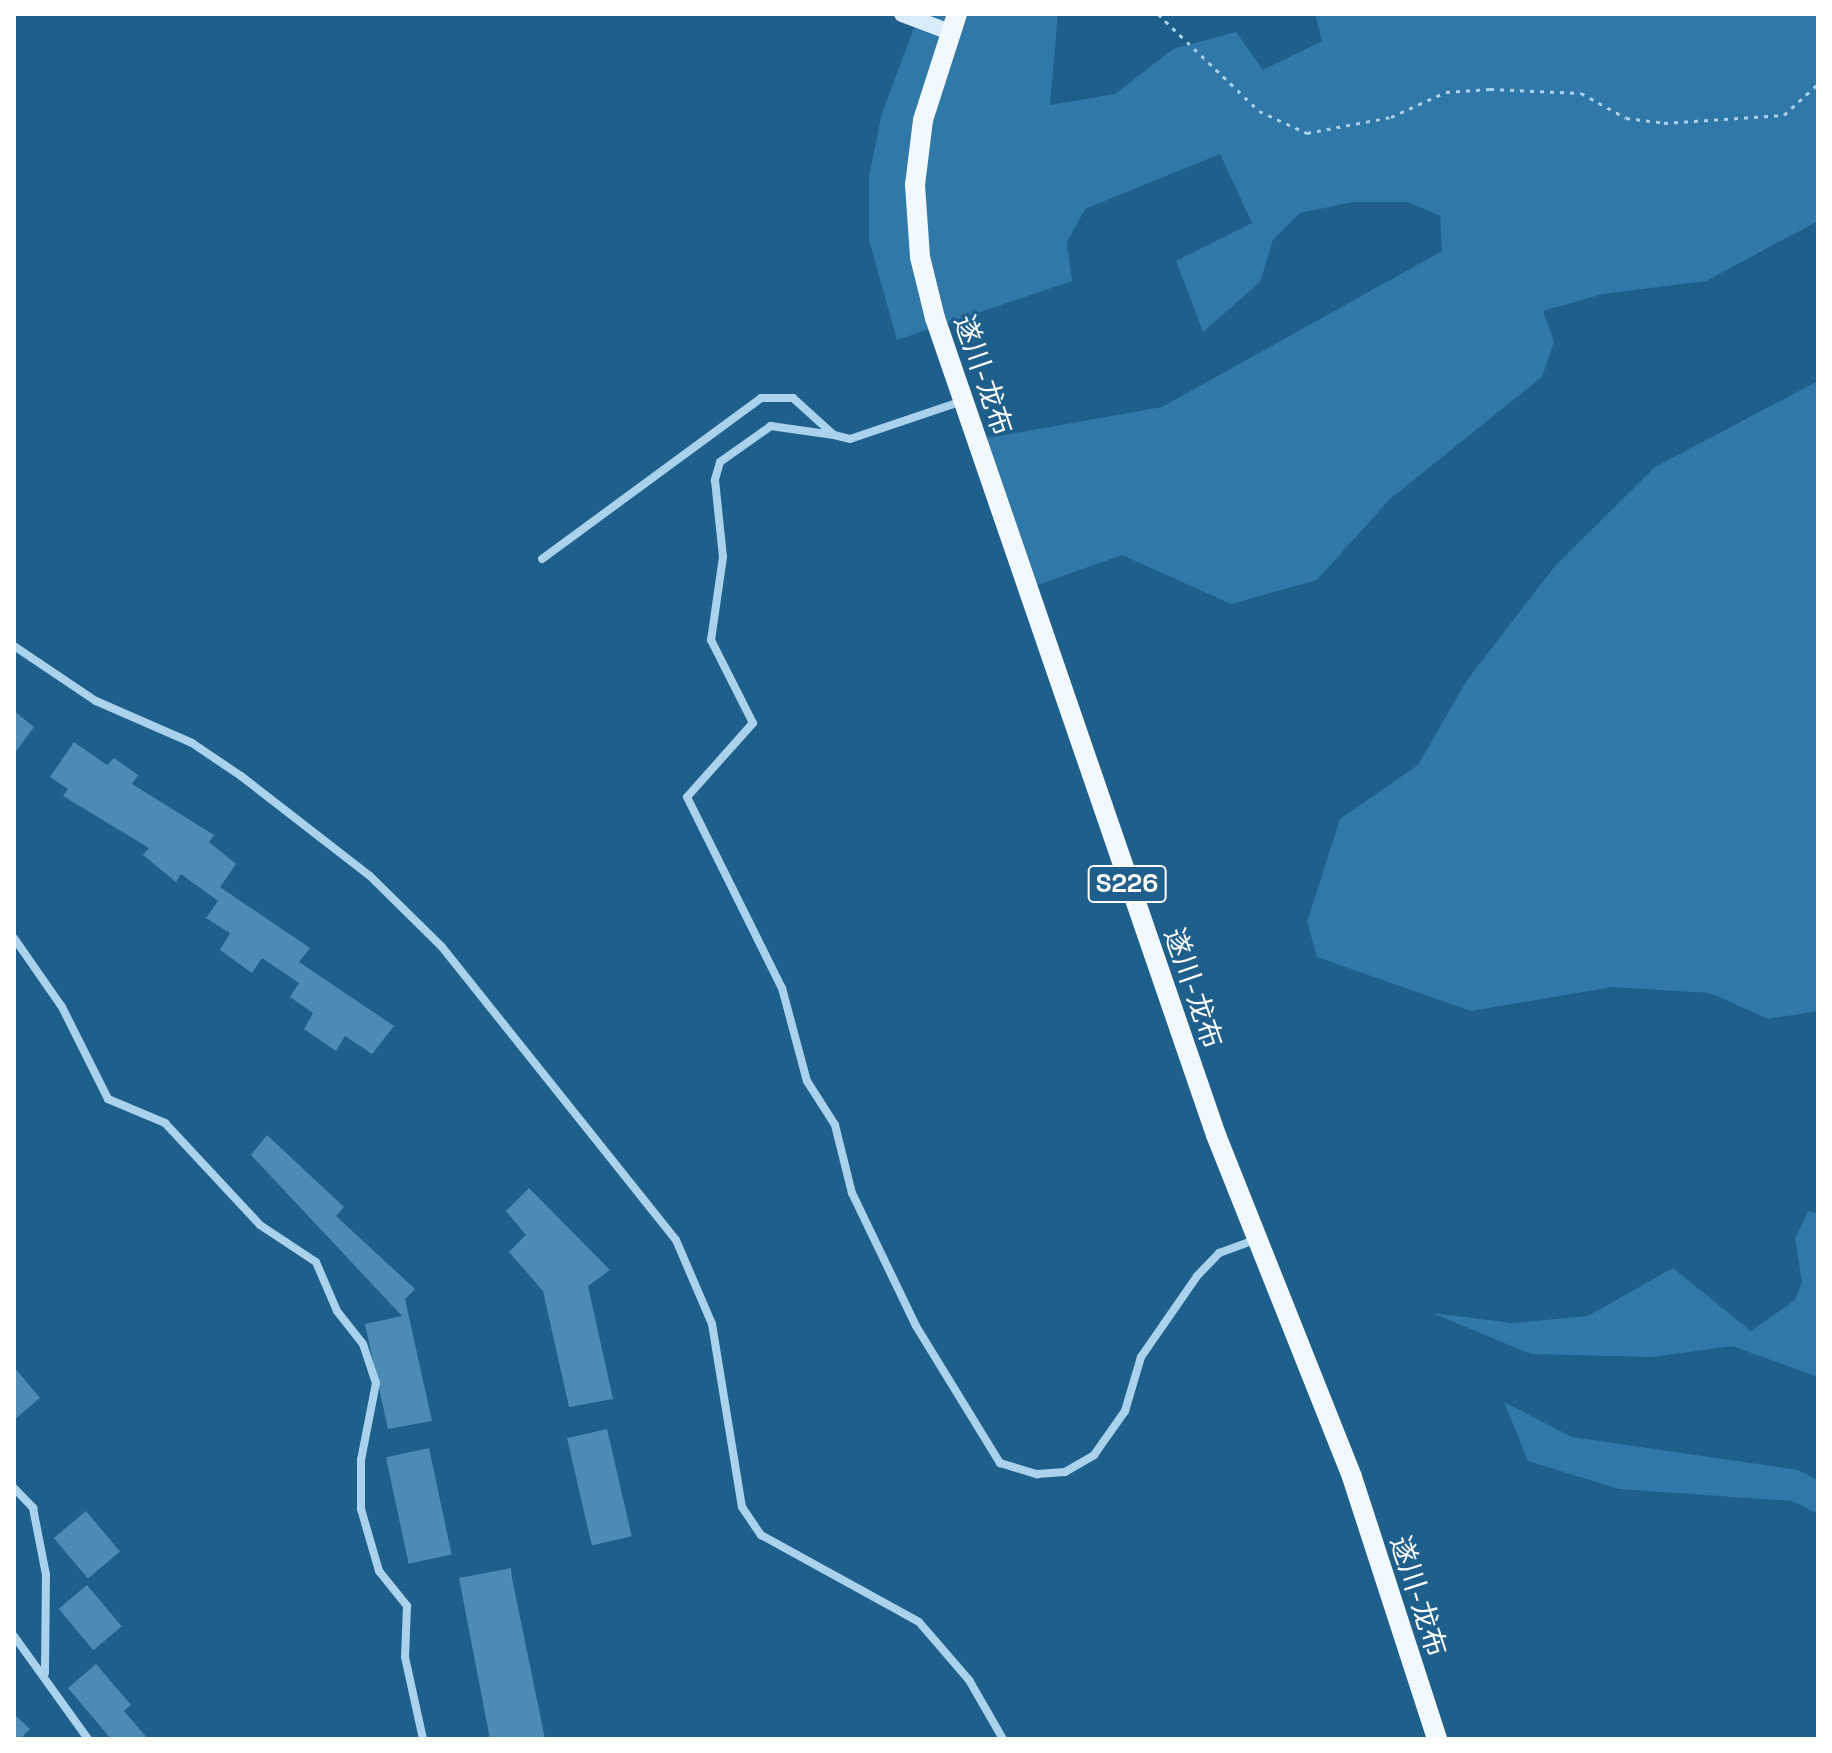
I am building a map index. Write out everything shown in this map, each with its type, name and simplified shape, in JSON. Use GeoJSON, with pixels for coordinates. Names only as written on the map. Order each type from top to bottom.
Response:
{"type":"FeatureCollection","features":[{"type":"Feature","properties":{"kind":"main road","name":"遂川-龙布"},"geometry":{"type":"LineString","coordinates":[[954,23],[923,120],[915,185],[920,257],[962,401],[1256,1239],[1352,1477],[1437,1739]]}},
{"type":"Feature","properties":{"kind":"street"},"geometry":{"type":"LineString","coordinates":[[902,14],[954,23]]}},
{"type":"Feature","properties":{"kind":"street"},"geometry":{"type":"LineString","coordinates":[[542,559],[761,398],[793,398],[834,435]]}},
{"type":"Feature","properties":{"kind":"street"},"geometry":{"type":"LineString","coordinates":[[962,401],[850,439],[771,426],[720,462],[715,480],[723,557],[711,640],[753,723],[687,797],[782,988],[807,1081],[835,1125],[852,1193],[916,1326],[1000,1463],[1026,1473],[1065,1472],[1094,1455],[1116,1424],[1141,1357],[1197,1276],[1219,1253],[1256,1239]]}},
{"type":"Feature","properties":{"kind":"street"},"geometry":{"type":"LineString","coordinates":[[14,646],[96,701],[192,743],[241,776],[370,876],[442,947],[676,1240],[712,1324],[742,1507],[761,1535],[919,1622],[969,1680],[1003,1739]]}},
{"type":"Feature","properties":{"kind":"street"},"geometry":{"type":"LineString","coordinates":[[14,938],[62,1007],[108,1099],[165,1123],[260,1225],[316,1262],[337,1311],[363,1344],[376,1383],[361,1460],[361,1509],[379,1571],[407,1606],[405,1657],[423,1739]]}},
{"type":"Feature","properties":{"kind":"street"},"geometry":{"type":"LineString","coordinates":[[14,1488],[33,1508],[46,1575],[45,1673]]}},
{"type":"Feature","properties":{"kind":"street"},"geometry":{"type":"LineString","coordinates":[[14,1636],[45,1673],[88,1739]]}},
{"type":"Feature","properties":{"kind":"path"},"geometry":{"type":"LineString","coordinates":[[1158,14],[1259,111],[1307,133],[1391,117],[1446,92],[1490,89],[1581,93],[1626,118],[1664,123],[1784,115],[1818,84]]}},
{"type":"Feature","properties":{"kind":"shaded area"},"geometry":{"type":"Polygon","coordinates":[[[919,14],[1058,14],[1050,105],[1115,94],[1173,49],[1236,32],[1263,70],[1322,41],[1315,14],[1818,14],[1818,221],[1706,281],[1603,294],[1543,311],[1554,342],[1542,377],[1390,499],[1317,580],[1231,604],[1122,555],[1026,589],[976,440],[1162,407],[1442,251],[1440,216],[1408,202],[1353,202],[1300,213],[1273,240],[1260,282],[1203,332],[1176,261],[1252,223],[1220,154],[1085,209],[1067,242],[1072,281],[897,340],[869,240],[869,176],[882,113],[919,14]]]}},
{"type":"Feature","properties":{"kind":"shaded area"},"geometry":{"type":"Polygon","coordinates":[[[1818,381],[1818,1011],[1768,1019],[1710,993],[1612,987],[1471,1011],[1317,957],[1307,922],[1340,819],[1418,765],[1467,680],[1555,566],[1655,467],[1818,381]]]}},
{"type":"Feature","properties":{"kind":"shaded area"},"geometry":{"type":"Polygon","coordinates":[[[1808,1211],[1818,1214],[1818,1377],[1732,1346],[1652,1357],[1531,1354],[1432,1313],[1513,1323],[1588,1316],[1673,1268],[1751,1331],[1795,1300],[1802,1282],[1795,1239],[1808,1211]]]}},
{"type":"Feature","properties":{"kind":"shaded area"},"geometry":{"type":"Polygon","coordinates":[[[1504,1402],[1572,1437],[1798,1470],[1818,1480],[1818,1514],[1792,1501],[1619,1489],[1528,1461],[1504,1402]]]}},
{"type":"Feature","properties":{"kind":"building"},"geometry":{"type":"Polygon","coordinates":[[[14,711],[34,727],[14,754],[14,711]]]}},
{"type":"Feature","properties":{"kind":"building"},"geometry":{"type":"Polygon","coordinates":[[[74,742],[107,765],[114,758],[138,775],[132,784],[214,835],[209,842],[236,864],[220,887],[310,948],[299,962],[394,1026],[372,1054],[345,1036],[336,1051],[304,1029],[313,1013],[290,997],[299,983],[262,958],[252,973],[220,950],[230,933],[206,918],[218,901],[181,874],[176,882],[143,855],[149,848],[63,796],[68,789],[50,777],[74,742]]]}},
{"type":"Feature","properties":{"kind":"building"},"geometry":{"type":"Polygon","coordinates":[[[267,1135],[344,1207],[336,1216],[415,1289],[405,1299],[432,1421],[388,1429],[365,1324],[402,1316],[251,1155],[267,1135]]]}},
{"type":"Feature","properties":{"kind":"building"},"geometry":{"type":"Polygon","coordinates":[[[529,1188],[610,1270],[588,1286],[613,1399],[569,1407],[543,1291],[509,1252],[526,1235],[506,1211],[529,1188]]]}},
{"type":"Feature","properties":{"kind":"building"},"geometry":{"type":"Polygon","coordinates":[[[14,1367],[40,1398],[14,1420],[14,1367]]]}},
{"type":"Feature","properties":{"kind":"building"},"geometry":{"type":"Polygon","coordinates":[[[607,1429],[632,1536],[592,1545],[567,1438],[607,1429]]]}},
{"type":"Feature","properties":{"kind":"building"},"geometry":{"type":"Polygon","coordinates":[[[429,1448],[452,1555],[409,1564],[386,1457],[429,1448]]]}},
{"type":"Feature","properties":{"kind":"building"},"geometry":{"type":"Polygon","coordinates":[[[86,1511],[120,1552],[88,1579],[54,1538],[86,1511]]]}},
{"type":"Feature","properties":{"kind":"building"},"geometry":{"type":"Polygon","coordinates":[[[511,1568],[545,1739],[490,1739],[459,1578],[511,1568]]]}},
{"type":"Feature","properties":{"kind":"building"},"geometry":{"type":"Polygon","coordinates":[[[87,1585],[122,1626],[93,1650],[59,1609],[87,1585]]]}},
{"type":"Feature","properties":{"kind":"building"},"geometry":{"type":"Polygon","coordinates":[[[96,1664],[131,1705],[124,1711],[148,1739],[111,1739],[68,1688],[96,1664]]]}},
{"type":"Feature","properties":{"kind":"building"},"geometry":{"type":"Polygon","coordinates":[[[14,1714],[30,1729],[20,1739],[14,1739],[14,1714]]]}}]}
